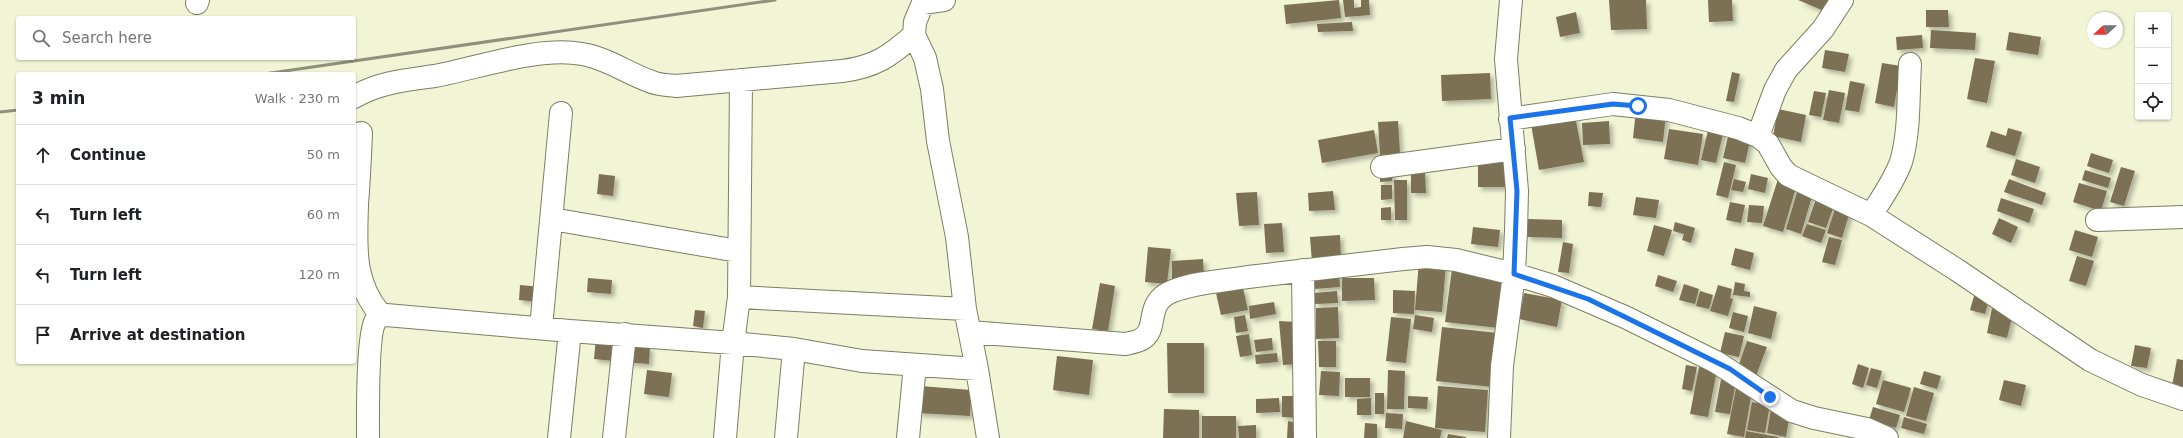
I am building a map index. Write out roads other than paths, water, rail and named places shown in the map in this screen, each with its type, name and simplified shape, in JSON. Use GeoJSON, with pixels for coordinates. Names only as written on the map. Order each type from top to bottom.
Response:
{"type":"FeatureCollection","features":[{"type":"Feature","properties":{"kind":"street"},"geometry":{"type":"LineString","coordinates":[[944,0],[923,4],[915,22],[914,35],[924,58],[932,89],[938,141],[957,237],[965,310],[978,368],[988,438]]}},
{"type":"Feature","properties":{"kind":"street"},"geometry":{"type":"LineString","coordinates":[[1499,438],[1502,366],[1514,274],[1517,191],[1506,60],[1511,0]]}},
{"type":"Feature","properties":{"kind":"street"},"geometry":{"type":"LineString","coordinates":[[1758,136],[1775,90],[1786,70],[1824,30],[1842,0]]}},
{"type":"Feature","properties":{"kind":"street"},"geometry":{"type":"LineString","coordinates":[[356,96],[390,82],[435,76],[497,62],[552,54],[570,53],[589,56],[661,85],[676,86],[861,69],[889,57],[914,35]]}},
{"type":"Feature","properties":{"kind":"street"},"geometry":{"type":"LineString","coordinates":[[1871,215],[1890,186],[1900,162],[1906,137],[1910,64]]}},
{"type":"Feature","properties":{"kind":"street"},"geometry":{"type":"LineString","coordinates":[[725,438],[733,343],[739,297],[738,250],[741,80]]}},
{"type":"Feature","properties":{"kind":"street"},"geometry":{"type":"LineString","coordinates":[[1510,118],[1613,104],[1669,110],[1738,128],[1758,136],[1768,144],[1781,168],[1788,175],[1871,215],[1957,270],[2090,360],[2142,384],[2183,399]]}},
{"type":"Feature","properties":{"kind":"street"},"geometry":{"type":"LineString","coordinates":[[541,328],[561,113]]}},
{"type":"Feature","properties":{"kind":"street"},"geometry":{"type":"LineString","coordinates":[[356,231],[361,133]]}},
{"type":"Feature","properties":{"kind":"street"},"geometry":{"type":"LineString","coordinates":[[1382,167],[1514,148]]}},
{"type":"Feature","properties":{"kind":"street"},"geometry":{"type":"LineString","coordinates":[[2097,220],[2183,217]]}},
{"type":"Feature","properties":{"kind":"street"},"geometry":{"type":"LineString","coordinates":[[552,219],[738,250]]}},
{"type":"Feature","properties":{"kind":"street"},"geometry":{"type":"LineString","coordinates":[[970,332],[1125,344],[1140,340],[1147,334],[1151,324],[1153,309],[1158,299],[1173,291],[1225,281],[1303,270],[1427,257],[1456,260],[1514,274],[1588,299],[1730,369],[1792,411],[1814,418],[1867,429],[1887,438]]}},
{"type":"Feature","properties":{"kind":"street"},"geometry":{"type":"LineString","coordinates":[[356,258],[358,271],[365,292],[371,304],[381,315],[437,318],[570,331],[733,343],[862,360],[915,365],[978,368]]}},
{"type":"Feature","properties":{"kind":"street"},"geometry":{"type":"LineString","coordinates":[[1303,270],[1305,438]]}},
{"type":"Feature","properties":{"kind":"street"},"geometry":{"type":"LineString","coordinates":[[739,297],[965,310]]}},
{"type":"Feature","properties":{"kind":"street"},"geometry":{"type":"LineString","coordinates":[[368,438],[370,359],[374,323],[381,315]]}},
{"type":"Feature","properties":{"kind":"street"},"geometry":{"type":"LineString","coordinates":[[559,438],[570,331]]}},
{"type":"Feature","properties":{"kind":"street"},"geometry":{"type":"LineString","coordinates":[[614,438],[624,334]]}},
{"type":"Feature","properties":{"kind":"street"},"geometry":{"type":"LineString","coordinates":[[786,438],[794,350]]}},
{"type":"Feature","properties":{"kind":"street"},"geometry":{"type":"LineString","coordinates":[[908,438],[915,365]]}},
{"type":"Feature","properties":{"kind":"railway"},"geometry":{"type":"LineString","coordinates":[[278,72],[775,0]]}},
{"type":"Feature","properties":{"kind":"railway"},"geometry":{"type":"LineString","coordinates":[[0,112],[16,110]]}}]}
